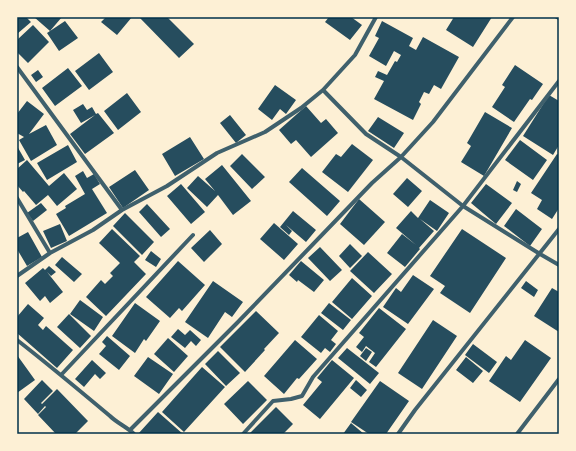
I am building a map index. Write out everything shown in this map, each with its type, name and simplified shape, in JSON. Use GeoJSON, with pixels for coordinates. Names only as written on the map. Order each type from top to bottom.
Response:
{"type":"FeatureCollection","features":[{"type":"Feature","properties":{"kind":"street"},"geometry":{"type":"LineString","coordinates":[[17,276],[50,253],[93,230],[122,210],[167,186],[217,152],[265,132],[301,108],[323,90],[355,55],[376,17]]}},
{"type":"Feature","properties":{"kind":"street"},"geometry":{"type":"LineString","coordinates":[[130,430],[242,318],[353,202],[401,158],[433,122],[512,17]]}},
{"type":"Feature","properties":{"kind":"street"},"geometry":{"type":"LineString","coordinates":[[17,67],[122,210]]}},
{"type":"Feature","properties":{"kind":"street"},"geometry":{"type":"LineString","coordinates":[[243,434],[273,400],[291,399],[302,396],[313,377],[463,206],[559,81]]}},
{"type":"Feature","properties":{"kind":"street"},"geometry":{"type":"LineString","coordinates":[[323,90],[366,134],[401,158],[463,206],[559,265]]}},
{"type":"Feature","properties":{"kind":"street"},"geometry":{"type":"LineString","coordinates":[[17,198],[50,253]]}},
{"type":"Feature","properties":{"kind":"street"},"geometry":{"type":"LineString","coordinates":[[398,434],[414,410],[559,229]]}},
{"type":"Feature","properties":{"kind":"street"},"geometry":{"type":"LineString","coordinates":[[61,375],[193,235]]}},
{"type":"Feature","properties":{"kind":"street"},"geometry":{"type":"LineString","coordinates":[[17,340],[115,421],[134,434]]}},
{"type":"Feature","properties":{"kind":"street"},"geometry":{"type":"LineString","coordinates":[[517,434],[559,379]]}},
{"type":"Feature","properties":{"kind":"building"},"geometry":{"type":"Polygon","coordinates":[[[17,17],[26,17],[31,22],[17,34],[17,17]]]}},
{"type":"Feature","properties":{"kind":"building"},"geometry":{"type":"Polygon","coordinates":[[[34,17],[62,17],[50,31],[34,17]]]}},
{"type":"Feature","properties":{"kind":"building"},"geometry":{"type":"Polygon","coordinates":[[[106,17],[132,17],[117,35],[101,22],[106,17]]]}},
{"type":"Feature","properties":{"kind":"building"},"geometry":{"type":"Polygon","coordinates":[[[139,17],[167,17],[194,44],[179,58],[139,17]]]}},
{"type":"Feature","properties":{"kind":"building"},"geometry":{"type":"Polygon","coordinates":[[[329,17],[351,17],[362,25],[350,40],[325,22],[329,17]]]}},
{"type":"Feature","properties":{"kind":"building"},"geometry":{"type":"Polygon","coordinates":[[[454,17],[492,17],[473,47],[446,30],[454,17]]]}},
{"type":"Feature","properties":{"kind":"building"},"geometry":{"type":"Polygon","coordinates":[[[65,21],[78,38],[59,51],[47,33],[65,21]]]}},
{"type":"Feature","properties":{"kind":"building"},"geometry":{"type":"Polygon","coordinates":[[[382,21],[413,38],[409,46],[416,50],[423,37],[459,57],[441,89],[434,85],[429,94],[424,92],[419,102],[421,104],[413,120],[374,99],[384,81],[375,77],[378,71],[387,75],[395,61],[397,62],[401,55],[394,51],[386,66],[369,56],[379,38],[375,36],[382,21]]]}},
{"type":"Feature","properties":{"kind":"building"},"geometry":{"type":"Polygon","coordinates":[[[33,25],[49,42],[28,63],[17,52],[17,40],[33,25]]]}},
{"type":"Feature","properties":{"kind":"building"},"geometry":{"type":"Polygon","coordinates":[[[99,53],[113,72],[89,90],[75,71],[99,53]]]}},
{"type":"Feature","properties":{"kind":"building"},"geometry":{"type":"Polygon","coordinates":[[[515,65],[543,84],[532,100],[530,99],[514,122],[492,107],[505,87],[502,85],[515,65]]]}},
{"type":"Feature","properties":{"kind":"building"},"geometry":{"type":"Polygon","coordinates":[[[68,68],[82,86],[55,106],[42,88],[68,68]]]}},
{"type":"Feature","properties":{"kind":"building"},"geometry":{"type":"Polygon","coordinates":[[[38,70],[43,77],[36,82],[31,75],[38,70]]]}},
{"type":"Feature","properties":{"kind":"building"},"geometry":{"type":"Polygon","coordinates":[[[275,85],[296,100],[286,114],[280,109],[272,120],[258,109],[275,85]]]}},
{"type":"Feature","properties":{"kind":"building"},"geometry":{"type":"Polygon","coordinates":[[[127,93],[141,112],[118,130],[104,111],[127,93]]]}},
{"type":"Feature","properties":{"kind":"building"},"geometry":{"type":"Polygon","coordinates":[[[549,95],[559,101],[559,145],[553,155],[523,136],[549,95]]]}},
{"type":"Feature","properties":{"kind":"building"},"geometry":{"type":"Polygon","coordinates":[[[27,101],[44,114],[29,134],[46,125],[57,145],[31,161],[19,140],[24,137],[17,133],[17,114],[27,101]]]}},
{"type":"Feature","properties":{"kind":"building"},"geometry":{"type":"Polygon","coordinates":[[[83,104],[87,110],[92,107],[96,114],[98,113],[114,133],[85,154],[70,134],[95,115],[81,123],[73,110],[83,104]]]}},
{"type":"Feature","properties":{"kind":"building"},"geometry":{"type":"Polygon","coordinates":[[[306,106],[321,123],[326,119],[338,133],[311,157],[296,140],[291,144],[279,130],[306,106]]]}},
{"type":"Feature","properties":{"kind":"building"},"geometry":{"type":"Polygon","coordinates":[[[485,112],[512,128],[484,176],[461,162],[471,146],[467,143],[485,112]]]}},
{"type":"Feature","properties":{"kind":"building"},"geometry":{"type":"Polygon","coordinates":[[[230,115],[246,135],[236,143],[220,123],[230,115]]]}},
{"type":"Feature","properties":{"kind":"building"},"geometry":{"type":"Polygon","coordinates":[[[378,117],[404,133],[394,148],[368,131],[378,117]]]}},
{"type":"Feature","properties":{"kind":"building"},"geometry":{"type":"Polygon","coordinates":[[[190,137],[204,159],[175,176],[162,154],[190,137]]]}},
{"type":"Feature","properties":{"kind":"building"},"geometry":{"type":"Polygon","coordinates":[[[520,140],[547,160],[533,180],[505,160],[520,140]]]}},
{"type":"Feature","properties":{"kind":"building"},"geometry":{"type":"Polygon","coordinates":[[[352,144],[373,160],[348,192],[322,172],[336,154],[341,157],[352,144]]]}},
{"type":"Feature","properties":{"kind":"building"},"geometry":{"type":"Polygon","coordinates":[[[68,145],[77,162],[47,180],[37,163],[68,145]]]}},
{"type":"Feature","properties":{"kind":"building"},"geometry":{"type":"Polygon","coordinates":[[[17,146],[25,160],[17,164],[17,146]]]}},
{"type":"Feature","properties":{"kind":"building"},"geometry":{"type":"Polygon","coordinates":[[[242,154],[265,177],[252,189],[230,166],[242,154]]]}},
{"type":"Feature","properties":{"kind":"building"},"geometry":{"type":"Polygon","coordinates":[[[557,154],[559,155],[559,208],[552,219],[537,209],[542,200],[531,193],[557,154]]]}},
{"type":"Feature","properties":{"kind":"building"},"geometry":{"type":"Polygon","coordinates":[[[27,160],[49,186],[64,173],[77,189],[57,206],[48,195],[36,205],[17,185],[17,169],[27,160]]]}},
{"type":"Feature","properties":{"kind":"building"},"geometry":{"type":"Polygon","coordinates":[[[222,165],[251,201],[233,215],[218,195],[207,207],[187,188],[198,176],[215,191],[205,179],[222,165]]]}},
{"type":"Feature","properties":{"kind":"building"},"geometry":{"type":"Polygon","coordinates":[[[302,168],[340,201],[327,216],[289,182],[302,168]]]}},
{"type":"Feature","properties":{"kind":"building"},"geometry":{"type":"Polygon","coordinates":[[[135,170],[149,190],[123,208],[109,187],[135,170]]]}},
{"type":"Feature","properties":{"kind":"building"},"geometry":{"type":"Polygon","coordinates":[[[83,171],[87,178],[94,174],[100,184],[92,189],[107,213],[69,236],[56,214],[66,208],[65,206],[85,194],[75,176],[83,171]]]}},
{"type":"Feature","properties":{"kind":"building"},"geometry":{"type":"Polygon","coordinates":[[[407,178],[422,191],[408,207],[393,194],[407,178]]]}},
{"type":"Feature","properties":{"kind":"building"},"geometry":{"type":"Polygon","coordinates":[[[517,181],[521,184],[517,192],[513,190],[517,181]]]}},
{"type":"Feature","properties":{"kind":"building"},"geometry":{"type":"Polygon","coordinates":[[[181,184],[205,212],[191,224],[167,196],[181,184]]]}},
{"type":"Feature","properties":{"kind":"building"},"geometry":{"type":"Polygon","coordinates":[[[486,184],[512,203],[496,224],[471,203],[486,184]]]}},
{"type":"Feature","properties":{"kind":"building"},"geometry":{"type":"Polygon","coordinates":[[[359,199],[385,222],[364,245],[340,224],[359,199]]]}},
{"type":"Feature","properties":{"kind":"building"},"geometry":{"type":"Polygon","coordinates":[[[430,200],[449,213],[437,231],[420,219],[434,231],[405,267],[387,253],[402,234],[416,245],[396,228],[411,211],[418,218],[430,200]]]}},
{"type":"Feature","properties":{"kind":"building"},"geometry":{"type":"Polygon","coordinates":[[[41,203],[47,210],[33,221],[27,213],[41,203]]]}},
{"type":"Feature","properties":{"kind":"building"},"geometry":{"type":"Polygon","coordinates":[[[147,204],[170,229],[161,237],[139,212],[147,204]]]}},
{"type":"Feature","properties":{"kind":"building"},"geometry":{"type":"Polygon","coordinates":[[[516,209],[542,229],[530,246],[504,226],[516,209]]]}},
{"type":"Feature","properties":{"kind":"building"},"geometry":{"type":"Polygon","coordinates":[[[293,211],[316,230],[306,242],[286,225],[292,231],[289,235],[280,227],[293,211]]]}},
{"type":"Feature","properties":{"kind":"building"},"geometry":{"type":"Polygon","coordinates":[[[125,213],[154,242],[142,255],[113,226],[125,213]]]}},
{"type":"Feature","properties":{"kind":"building"},"geometry":{"type":"Polygon","coordinates":[[[274,223],[298,244],[284,260],[260,239],[274,223]]]}},
{"type":"Feature","properties":{"kind":"building"},"geometry":{"type":"Polygon","coordinates":[[[60,224],[67,241],[51,248],[43,231],[60,224]]]}},
{"type":"Feature","properties":{"kind":"building"},"geometry":{"type":"Polygon","coordinates":[[[112,229],[140,256],[134,262],[146,274],[106,316],[86,297],[101,280],[105,284],[113,276],[110,273],[120,263],[99,243],[112,229]]]}},
{"type":"Feature","properties":{"kind":"building"},"geometry":{"type":"Polygon","coordinates":[[[462,229],[506,258],[470,313],[440,293],[445,286],[430,276],[462,229]]]}},
{"type":"Feature","properties":{"kind":"building"},"geometry":{"type":"Polygon","coordinates":[[[210,230],[222,244],[204,262],[191,248],[210,230]]]}},
{"type":"Feature","properties":{"kind":"building"},"geometry":{"type":"Polygon","coordinates":[[[28,232],[42,257],[27,266],[17,249],[17,238],[28,232]]]}},
{"type":"Feature","properties":{"kind":"building"},"geometry":{"type":"Polygon","coordinates":[[[350,244],[362,256],[350,268],[339,256],[350,244]]]}},
{"type":"Feature","properties":{"kind":"building"},"geometry":{"type":"Polygon","coordinates":[[[320,247],[342,270],[330,281],[308,258],[320,247]]]}},
{"type":"Feature","properties":{"kind":"building"},"geometry":{"type":"Polygon","coordinates":[[[151,251],[161,259],[156,267],[145,260],[151,251]]]}},
{"type":"Feature","properties":{"kind":"building"},"geometry":{"type":"Polygon","coordinates":[[[368,252],[392,274],[374,293],[350,271],[368,252]]]}},
{"type":"Feature","properties":{"kind":"building"},"geometry":{"type":"Polygon","coordinates":[[[62,257],[82,274],[74,282],[55,265],[62,257]]]}},
{"type":"Feature","properties":{"kind":"building"},"geometry":{"type":"Polygon","coordinates":[[[178,261],[205,285],[182,311],[179,308],[170,318],[146,297],[178,261]]]}},
{"type":"Feature","properties":{"kind":"building"},"geometry":{"type":"Polygon","coordinates":[[[301,261],[324,280],[314,292],[298,280],[297,282],[289,275],[301,261]]]}},
{"type":"Feature","properties":{"kind":"building"},"geometry":{"type":"Polygon","coordinates":[[[49,266],[56,272],[51,276],[47,272],[63,292],[50,303],[45,296],[40,301],[25,283],[43,268],[45,270],[49,266]]]}},
{"type":"Feature","properties":{"kind":"building"},"geometry":{"type":"Polygon","coordinates":[[[413,275],[434,289],[408,324],[383,307],[396,288],[401,292],[413,275]]]}},
{"type":"Feature","properties":{"kind":"building"},"geometry":{"type":"Polygon","coordinates":[[[352,278],[372,296],[352,319],[332,302],[352,278]]]}},
{"type":"Feature","properties":{"kind":"building"},"geometry":{"type":"Polygon","coordinates":[[[213,281],[243,302],[232,317],[225,312],[208,338],[185,322],[213,281]]]}},
{"type":"Feature","properties":{"kind":"building"},"geometry":{"type":"Polygon","coordinates":[[[526,281],[538,290],[534,297],[521,288],[526,281]]]}},
{"type":"Feature","properties":{"kind":"building"},"geometry":{"type":"Polygon","coordinates":[[[552,288],[559,292],[559,332],[534,316],[552,288]]]}},
{"type":"Feature","properties":{"kind":"building"},"geometry":{"type":"Polygon","coordinates":[[[80,300],[103,317],[94,331],[70,314],[80,300]]]}},
{"type":"Feature","properties":{"kind":"building"},"geometry":{"type":"Polygon","coordinates":[[[135,303],[160,321],[146,341],[144,339],[135,353],[112,336],[135,303]]]}},
{"type":"Feature","properties":{"kind":"building"},"geometry":{"type":"Polygon","coordinates":[[[329,303],[351,320],[343,330],[321,313],[329,303]]]}},
{"type":"Feature","properties":{"kind":"building"},"geometry":{"type":"Polygon","coordinates":[[[28,304],[44,318],[38,325],[43,330],[46,326],[73,350],[57,368],[17,333],[17,317],[28,304]]]}},
{"type":"Feature","properties":{"kind":"building"},"geometry":{"type":"Polygon","coordinates":[[[379,308],[406,329],[376,367],[369,362],[375,353],[366,346],[362,352],[356,347],[364,337],[359,333],[379,308]]]}},
{"type":"Feature","properties":{"kind":"building"},"geometry":{"type":"Polygon","coordinates":[[[256,311],[279,333],[245,372],[220,347],[256,311]]]}},
{"type":"Feature","properties":{"kind":"building"},"geometry":{"type":"Polygon","coordinates":[[[69,314],[91,336],[80,348],[57,327],[69,314]]]}},
{"type":"Feature","properties":{"kind":"building"},"geometry":{"type":"Polygon","coordinates":[[[319,315],[338,331],[331,340],[336,344],[330,352],[325,348],[321,353],[301,337],[319,315]]]}},
{"type":"Feature","properties":{"kind":"building"},"geometry":{"type":"Polygon","coordinates":[[[433,320],[457,336],[422,389],[398,373],[433,320]]]}},
{"type":"Feature","properties":{"kind":"building"},"geometry":{"type":"Polygon","coordinates":[[[178,329],[185,335],[190,330],[201,340],[196,346],[191,341],[185,348],[171,337],[178,329]]]}},
{"type":"Feature","properties":{"kind":"building"},"geometry":{"type":"Polygon","coordinates":[[[107,336],[130,356],[119,370],[99,354],[106,346],[102,342],[107,336]]]}},
{"type":"Feature","properties":{"kind":"building"},"geometry":{"type":"Polygon","coordinates":[[[168,338],[188,356],[174,372],[154,354],[168,338]]]}},
{"type":"Feature","properties":{"kind":"building"},"geometry":{"type":"Polygon","coordinates":[[[295,340],[317,359],[299,379],[297,378],[284,394],[264,376],[295,340]]]}},
{"type":"Feature","properties":{"kind":"building"},"geometry":{"type":"Polygon","coordinates":[[[525,340],[551,358],[520,402],[489,381],[506,356],[511,360],[525,340]]]}},
{"type":"Feature","properties":{"kind":"building"},"geometry":{"type":"Polygon","coordinates":[[[473,344],[497,362],[489,373],[465,355],[473,344]]]}},
{"type":"Feature","properties":{"kind":"building"},"geometry":{"type":"Polygon","coordinates":[[[347,348],[379,373],[370,384],[338,358],[347,348]]]}},
{"type":"Feature","properties":{"kind":"building"},"geometry":{"type":"Polygon","coordinates":[[[366,348],[372,352],[366,361],[360,356],[366,348]]]}},
{"type":"Feature","properties":{"kind":"building"},"geometry":{"type":"Polygon","coordinates":[[[218,351],[240,373],[226,386],[205,364],[218,351]]]}},
{"type":"Feature","properties":{"kind":"building"},"geometry":{"type":"Polygon","coordinates":[[[17,355],[35,380],[17,393],[17,355]]]}},
{"type":"Feature","properties":{"kind":"building"},"geometry":{"type":"Polygon","coordinates":[[[148,357],[173,374],[159,394],[134,376],[148,357]]]}},
{"type":"Feature","properties":{"kind":"building"},"geometry":{"type":"Polygon","coordinates":[[[466,357],[483,371],[473,383],[456,370],[466,357]]]}},
{"type":"Feature","properties":{"kind":"building"},"geometry":{"type":"Polygon","coordinates":[[[92,360],[106,373],[100,379],[95,374],[84,387],[75,379],[92,360]]]}},
{"type":"Feature","properties":{"kind":"building"},"geometry":{"type":"Polygon","coordinates":[[[332,360],[354,378],[320,419],[303,405],[322,382],[317,378],[332,360]]]}},
{"type":"Feature","properties":{"kind":"building"},"geometry":{"type":"Polygon","coordinates":[[[202,367],[225,387],[184,432],[162,412],[202,367]]]}},
{"type":"Feature","properties":{"kind":"building"},"geometry":{"type":"Polygon","coordinates":[[[42,380],[53,391],[41,403],[42,404],[57,389],[88,421],[75,434],[56,434],[38,415],[46,407],[45,406],[38,414],[24,399],[42,380]]]}},
{"type":"Feature","properties":{"kind":"building"},"geometry":{"type":"Polygon","coordinates":[[[356,380],[367,390],[361,397],[350,388],[356,380]]]}},
{"type":"Feature","properties":{"kind":"building"},"geometry":{"type":"Polygon","coordinates":[[[248,381],[267,400],[243,424],[224,404],[248,381]]]}},
{"type":"Feature","properties":{"kind":"building"},"geometry":{"type":"Polygon","coordinates":[[[380,381],[409,401],[386,434],[369,434],[351,422],[380,381]]]}},
{"type":"Feature","properties":{"kind":"building"},"geometry":{"type":"Polygon","coordinates":[[[276,407],[293,424],[283,434],[251,434],[250,433],[276,407]]]}},
{"type":"Feature","properties":{"kind":"building"},"geometry":{"type":"Polygon","coordinates":[[[158,412],[183,434],[138,434],[158,412]]]}},
{"type":"Feature","properties":{"kind":"building"},"geometry":{"type":"Polygon","coordinates":[[[351,423],[364,434],[343,434],[351,423]]]}}]}
